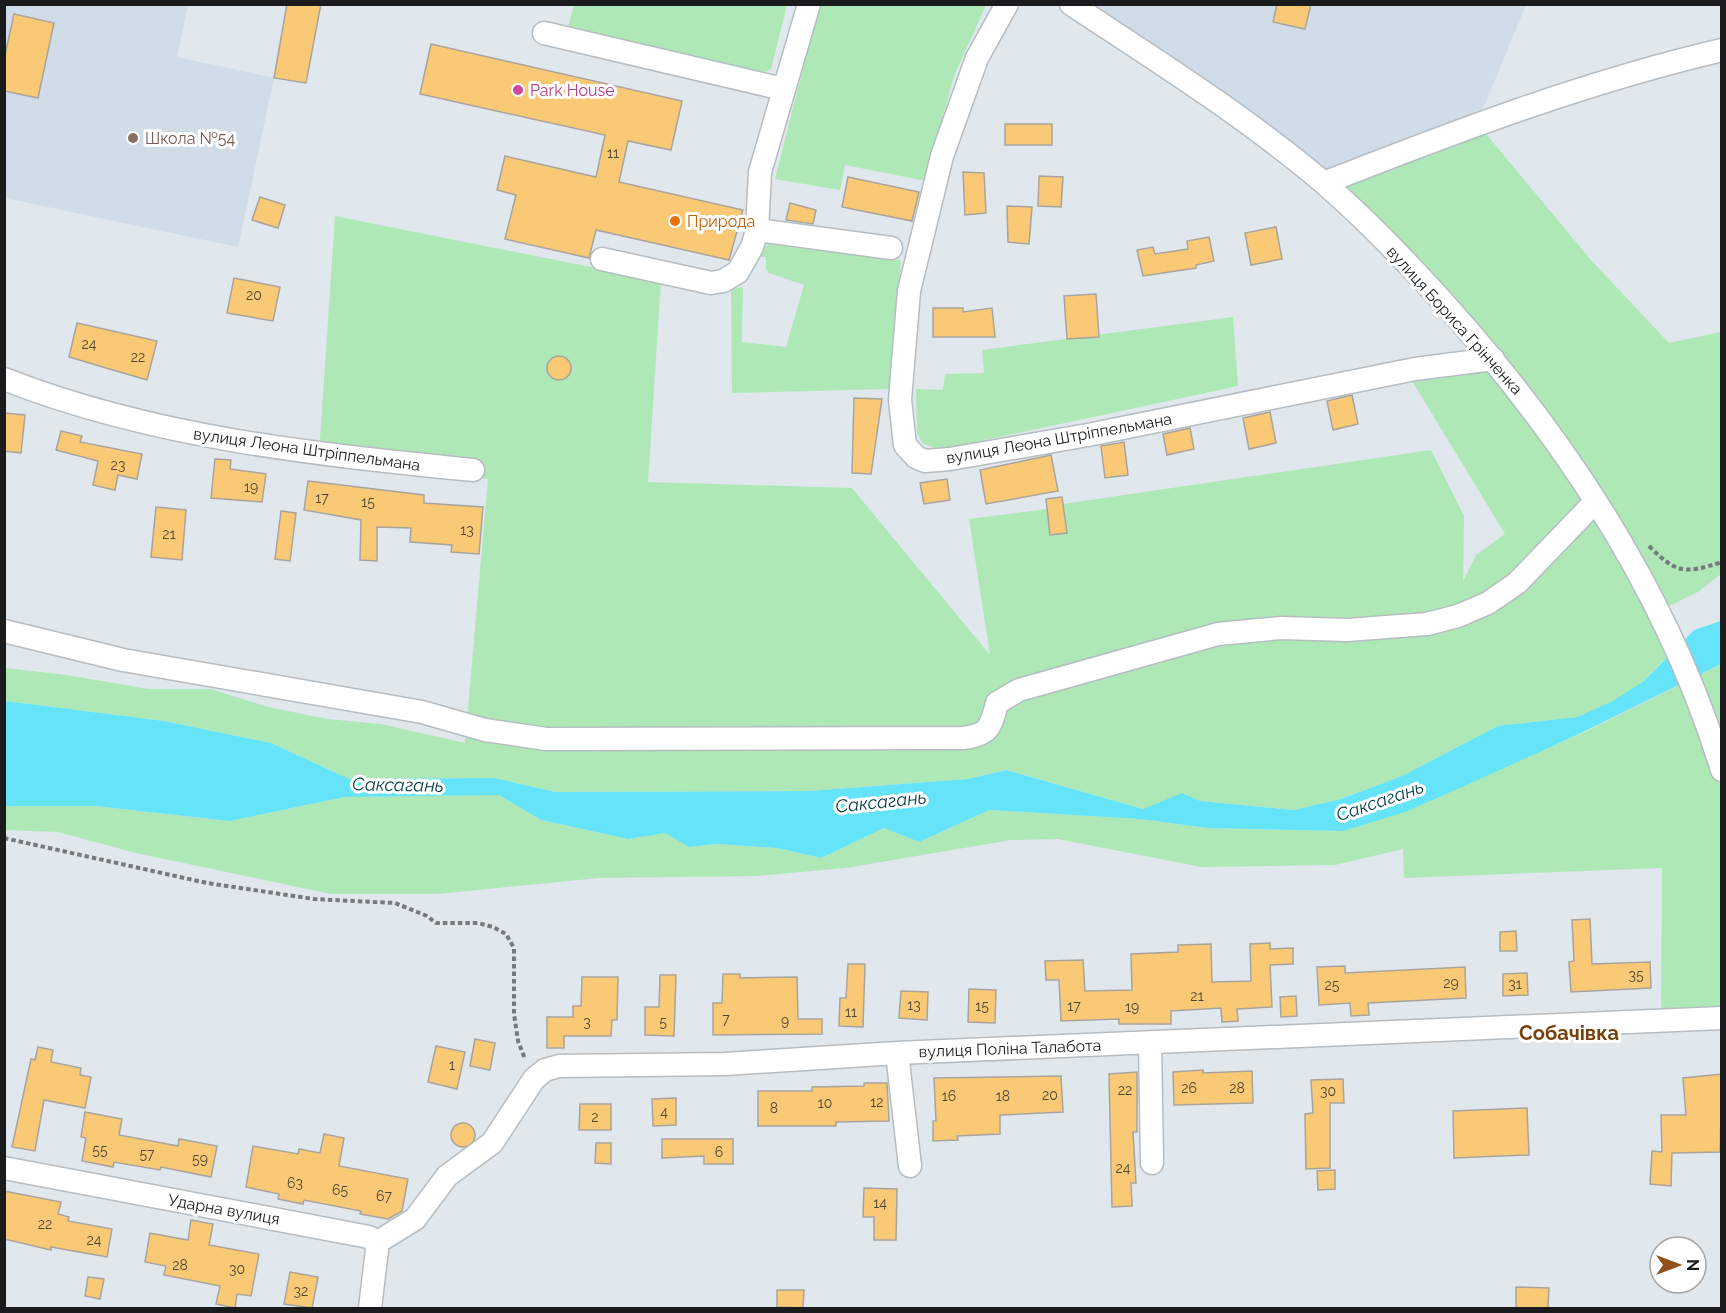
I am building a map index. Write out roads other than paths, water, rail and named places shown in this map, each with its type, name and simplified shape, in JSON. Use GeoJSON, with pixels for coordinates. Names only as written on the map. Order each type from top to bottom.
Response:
{"type":"FeatureCollection","features":[{"type":"Feature","properties":{"kind":"street"},"geometry":{"type":"LineString","coordinates":[[602,259],[711,283],[738,272],[746,262],[757,230],[760,172],[809,4]]}},
{"type":"Feature","properties":{"kind":"street","name":"вулиця Леона Штріппельмана"},"geometry":{"type":"LineString","coordinates":[[1007,4],[977,58],[946,145],[909,291],[900,400],[904,445],[916,458],[925,461],[962,457],[1415,369],[1493,359]]}},
{"type":"Feature","properties":{"kind":"street","name":"вулиця Бориса Грінченка"},"geometry":{"type":"LineString","coordinates":[[1071,4],[1206,93],[1324,183],[1412,268],[1493,359],[1551,432],[1614,531],[1659,611],[1709,730],[1722,770]]}},
{"type":"Feature","properties":{"kind":"street"},"geometry":{"type":"LineString","coordinates":[[544,33],[783,89]]}},
{"type":"Feature","properties":{"kind":"street"},"geometry":{"type":"LineString","coordinates":[[1324,183],[1478,123],[1582,88],[1722,50]]}},
{"type":"Feature","properties":{"kind":"street"},"geometry":{"type":"LineString","coordinates":[[757,230],[891,248]]}},
{"type":"Feature","properties":{"kind":"street","name":"вулиця Леона Штріппельмана"},"geometry":{"type":"LineString","coordinates":[[4,379],[103,412],[180,431],[319,454],[473,470]]}},
{"type":"Feature","properties":{"kind":"street"},"geometry":{"type":"LineString","coordinates":[[4,632],[123,660],[422,712],[485,730],[546,739],[963,738],[978,736],[991,726],[997,703],[1019,690],[1218,634],[1281,628],[1370,628],[1427,624],[1458,616],[1488,603],[1517,583],[1595,502]]}},
{"type":"Feature","properties":{"kind":"street","name":"вулиця Поліна Талабота"},"geometry":{"type":"LineString","coordinates":[[376,1243],[415,1219],[447,1176],[492,1143],[534,1079],[545,1070],[559,1066],[725,1064],[897,1053],[1722,1018]]}},
{"type":"Feature","properties":{"kind":"street"},"geometry":{"type":"LineString","coordinates":[[1150,1042],[1152,1163]]}},
{"type":"Feature","properties":{"kind":"street"},"geometry":{"type":"LineString","coordinates":[[897,1053],[910,1166]]}},
{"type":"Feature","properties":{"kind":"street","name":"Ударна вулиця"},"geometry":{"type":"LineString","coordinates":[[4,1168],[362,1234],[376,1243]]}},
{"type":"Feature","properties":{"kind":"street"},"geometry":{"type":"LineString","coordinates":[[370,1308],[377,1260],[376,1243]]}},
{"type":"Feature","properties":{"kind":"water","name":"Саксагань"},"geometry":{"type":"Polygon","coordinates":[[[1721,621],[1721,664],[1581,733],[1471,783],[1405,812],[1343,831],[1207,828],[1140,819],[989,810],[919,842],[884,828],[821,858],[777,848],[716,844],[689,847],[665,833],[628,839],[541,820],[499,795],[344,797],[230,821],[95,806],[5,806],[5,701],[164,721],[271,743],[349,779],[494,778],[556,792],[809,791],[968,779],[1006,770],[1143,809],[1182,793],[1200,801],[1294,810],[1341,799],[1402,776],[1498,726],[1577,717],[1611,702],[1644,681],[1694,630],[1721,621]]]}},
{"type":"Feature","properties":{"kind":"place","name":"Park House"},"geometry":{"type":"Point","coordinates":[518,90]}},
{"type":"Feature","properties":{"kind":"place","name":"Школа №54"},"geometry":{"type":"Point","coordinates":[133,138]}},
{"type":"Feature","properties":{"kind":"place","name":"Природа"},"geometry":{"type":"Point","coordinates":[675,221]}},
{"type":"Feature","properties":{"kind":"district","name":"Собачівка"},"geometry":{"type":"Point","coordinates":[1569,1033]}}]}
